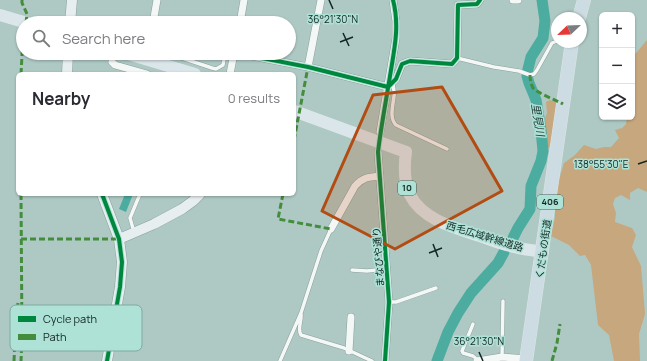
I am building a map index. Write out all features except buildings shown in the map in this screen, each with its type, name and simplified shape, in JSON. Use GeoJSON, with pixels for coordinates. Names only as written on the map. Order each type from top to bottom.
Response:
{"type":"FeatureCollection","features":[{"type":"Feature","properties":{"kind":"highway"},"geometry":{"type":"LineString","coordinates":[[581,12],[584,0]]}},
{"type":"Feature","properties":{"kind":"highway","name":"くだもの街道"},"geometry":{"type":"LineString","coordinates":[[527,360],[570,48]]}},
{"type":"Feature","properties":{"kind":"main road"},"geometry":{"type":"LineString","coordinates":[[0,15],[16,20]]}},
{"type":"Feature","properties":{"kind":"main road"},"geometry":{"type":"LineString","coordinates":[[148,60],[188,72]]}},
{"type":"Feature","properties":{"kind":"main road","name":"西毛広域幹線道路"},"geometry":{"type":"LineString","coordinates":[[296,112],[406,152],[406,178],[407,189],[410,196],[426,214],[440,222],[516,248],[543,252]]}},
{"type":"Feature","properties":{"kind":"street"},"geometry":{"type":"LineString","coordinates":[[71,16],[72,0]]}},
{"type":"Feature","properties":{"kind":"street"},"geometry":{"type":"LineString","coordinates":[[154,16],[157,0]]}},
{"type":"Feature","properties":{"kind":"street"},"geometry":{"type":"LineString","coordinates":[[241,16],[244,0]]}},
{"type":"Feature","properties":{"kind":"street"},"geometry":{"type":"LineString","coordinates":[[308,67],[322,0]]}},
{"type":"Feature","properties":{"kind":"street"},"geometry":{"type":"LineString","coordinates":[[380,132],[390,85],[396,38],[396,21],[393,0]]}},
{"type":"Feature","properties":{"kind":"street"},"geometry":{"type":"LineString","coordinates":[[390,85],[396,79],[402,64],[410,61],[452,64],[457,58],[458,5],[477,4],[480,0]]}},
{"type":"Feature","properties":{"kind":"street"},"geometry":{"type":"LineString","coordinates":[[513,0],[518,0]]}},
{"type":"Feature","properties":{"kind":"street"},"geometry":{"type":"LineString","coordinates":[[67,72],[68,60]]}},
{"type":"Feature","properties":{"kind":"street"},"geometry":{"type":"LineString","coordinates":[[230,72],[233,60]]}},
{"type":"Feature","properties":{"kind":"street"},"geometry":{"type":"LineString","coordinates":[[272,60],[390,85]]}},
{"type":"Feature","properties":{"kind":"street"},"geometry":{"type":"LineString","coordinates":[[112,62],[115,66],[140,72]]}},
{"type":"Feature","properties":{"kind":"street","name":"まなびや通り"},"geometry":{"type":"LineString","coordinates":[[378,152],[389,302],[385,361]]}},
{"type":"Feature","properties":{"kind":"street"},"geometry":{"type":"LineString","coordinates":[[331,229],[355,186],[364,178],[380,176]]}},
{"type":"Feature","properties":{"kind":"street"},"geometry":{"type":"LineString","coordinates":[[103,196],[119,240],[122,262],[117,305]]}},
{"type":"Feature","properties":{"kind":"street"},"geometry":{"type":"LineString","coordinates":[[119,240],[182,209],[193,202],[198,196]]}},
{"type":"Feature","properties":{"kind":"street"},"geometry":{"type":"LineString","coordinates":[[349,350],[351,317]]}},
{"type":"Feature","properties":{"kind":"street"},"geometry":{"type":"LineString","coordinates":[[107,361],[109,351]]}},
{"type":"Feature","properties":{"kind":"street"},"geometry":{"type":"LineString","coordinates":[[478,361],[502,357],[527,360]]}},
{"type":"Feature","properties":{"kind":"lane"},"geometry":{"type":"LineString","coordinates":[[457,58],[532,75],[537,70],[551,45]]}},
{"type":"Feature","properties":{"kind":"lane"},"geometry":{"type":"LineString","coordinates":[[188,60],[216,69],[223,65],[224,60]]}},
{"type":"Feature","properties":{"kind":"lane"},"geometry":{"type":"LineString","coordinates":[[390,85],[394,94],[392,116],[394,123],[446,149]]}},
{"type":"Feature","properties":{"kind":"lane"},"geometry":{"type":"LineString","coordinates":[[134,233],[130,218],[139,196]]}},
{"type":"Feature","properties":{"kind":"lane"},"geometry":{"type":"LineString","coordinates":[[280,361],[301,313],[321,251],[331,229]]}},
{"type":"Feature","properties":{"kind":"lane"},"geometry":{"type":"LineString","coordinates":[[352,270],[367,271],[386,269]]}},
{"type":"Feature","properties":{"kind":"lane"},"geometry":{"type":"LineString","coordinates":[[389,302],[396,302],[436,288]]}},
{"type":"Feature","properties":{"kind":"lane"},"geometry":{"type":"LineString","coordinates":[[502,357],[503,301]]}},
{"type":"Feature","properties":{"kind":"lane"},"geometry":{"type":"LineString","coordinates":[[301,313],[302,317],[299,330],[301,335],[349,350],[372,361]]}},
{"type":"Feature","properties":{"kind":"lane"},"geometry":{"type":"LineString","coordinates":[[473,324],[462,351],[463,353],[473,356],[478,361]]}},
{"type":"Feature","properties":{"kind":"highlighted area"},"geometry":{"type":"Polygon","coordinates":[[[442,87],[502,191],[395,249],[322,211],[373,95],[442,87]]]}},
{"type":"Feature","properties":{"kind":"shaded area"},"geometry":{"type":"Polygon","coordinates":[[[647,40],[647,192],[638,188],[630,193],[630,200],[621,195],[615,198],[613,204],[616,213],[615,222],[632,228],[636,235],[632,247],[641,266],[645,314],[639,334],[640,361],[614,361],[609,335],[598,325],[591,265],[585,255],[580,256],[569,245],[551,236],[555,217],[555,194],[564,163],[575,155],[584,145],[596,149],[611,147],[619,138],[615,130],[622,128],[626,124],[627,120],[635,120],[635,54],[647,40]]]}},
{"type":"Feature","properties":{"kind":"shaded area"},"geometry":{"type":"Polygon","coordinates":[[[550,100],[557,103],[552,145],[547,149],[544,148],[543,134],[547,113],[546,102],[550,100]]]}},
{"type":"Feature","properties":{"kind":"shaded area"},"geometry":{"type":"Polygon","coordinates":[[[124,196],[132,196],[126,212],[119,209],[124,196]]]}},
{"type":"Feature","properties":{"kind":"waterway","name":"里見川"},"geometry":{"type":"LineString","coordinates":[[513,238],[530,209],[531,186],[541,161],[543,151],[536,100],[527,76],[531,57],[543,38],[545,21],[542,0]]}},
{"type":"Feature","properties":{"kind":"waterway","name":"里見川"},"geometry":{"type":"LineString","coordinates":[[437,361],[448,332],[458,313],[471,293],[498,263],[504,252]]}},
{"type":"Feature","properties":{"kind":"marked path"},"geometry":{"type":"LineString","coordinates":[[22,0],[27,16]]}},
{"type":"Feature","properties":{"kind":"marked path"},"geometry":{"type":"LineString","coordinates":[[21,72],[22,60]]}},
{"type":"Feature","properties":{"kind":"marked path"},"geometry":{"type":"LineString","coordinates":[[296,130],[308,67]]}},
{"type":"Feature","properties":{"kind":"marked path"},"geometry":{"type":"LineString","coordinates":[[530,75],[530,80],[535,90],[563,104]]}},
{"type":"Feature","properties":{"kind":"marked path"},"geometry":{"type":"LineString","coordinates":[[21,196],[22,305]]}},
{"type":"Feature","properties":{"kind":"marked path"},"geometry":{"type":"LineString","coordinates":[[283,196],[278,219],[331,229]]}},
{"type":"Feature","properties":{"kind":"marked path"},"geometry":{"type":"LineString","coordinates":[[21,239],[119,239]]}},
{"type":"Feature","properties":{"kind":"marked path"},"geometry":{"type":"LineString","coordinates":[[552,361],[560,324]]}},
{"type":"Feature","properties":{"kind":"marked path"},"geometry":{"type":"LineString","coordinates":[[14,351],[14,361]]}},
{"type":"Feature","properties":{"kind":"marked path"},"geometry":{"type":"LineString","coordinates":[[21,351],[21,361]]}},
{"type":"Feature","properties":{"kind":"cycle path"},"geometry":{"type":"LineString","coordinates":[[385,361],[389,302],[378,152],[396,38],[396,19],[393,0]]}},
{"type":"Feature","properties":{"kind":"cycle path"},"geometry":{"type":"LineString","coordinates":[[272,60],[308,67],[388,87],[396,79],[402,64],[410,61],[452,64],[457,58],[458,5],[477,4],[480,0]]}},
{"type":"Feature","properties":{"kind":"cycle path"},"geometry":{"type":"LineString","coordinates":[[103,196],[119,239],[122,262],[117,305]]}},
{"type":"Feature","properties":{"kind":"cycle path"},"geometry":{"type":"LineString","coordinates":[[107,361],[109,351]]}}]}
